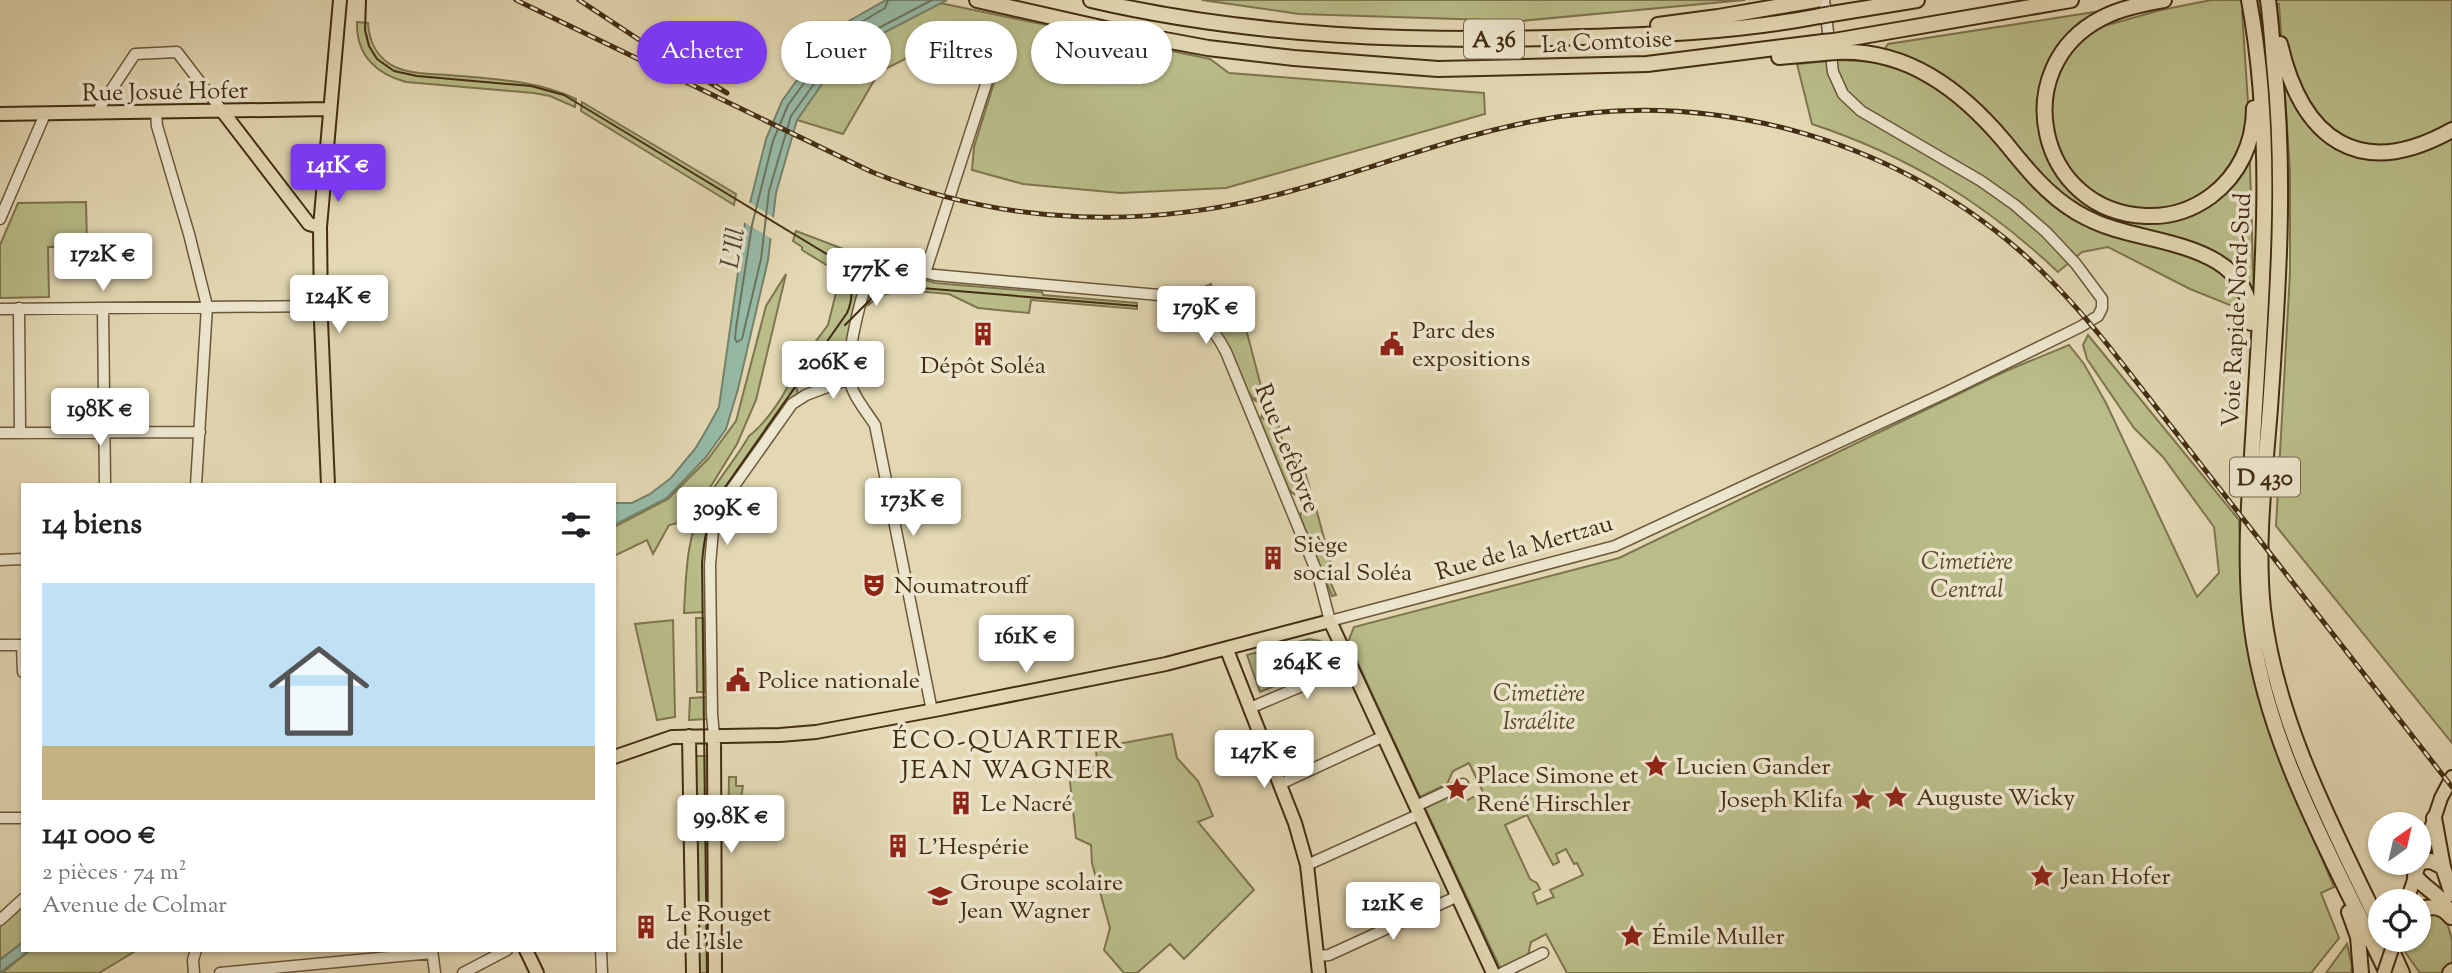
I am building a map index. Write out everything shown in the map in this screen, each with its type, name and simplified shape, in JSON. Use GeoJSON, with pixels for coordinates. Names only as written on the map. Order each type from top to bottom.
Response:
{"type":"FeatureCollection","features":[{"type":"Feature","properties":{"kind":"highway","name":"La Comtoise"},"geometry":{"type":"LineString","coordinates":[[977,0],[1208,48],[1437,69],[1647,64],[1830,47],[2071,0]]}},
{"type":"Feature","properties":{"kind":"highway","name":"La Comtoise"},"geometry":{"type":"LineString","coordinates":[[1091,0],[1216,22],[1371,37],[1530,39],[1713,30],[1917,0]]}},
{"type":"Feature","properties":{"kind":"highway"},"geometry":{"type":"LineString","coordinates":[[1616,36],[1654,25],[1816,0]]}},
{"type":"Feature","properties":{"kind":"highway"},"geometry":{"type":"LineString","coordinates":[[2164,0],[2115,12],[2083,30],[2059,58],[2045,93],[2046,131],[2054,159],[2061,170],[2077,188],[2098,204],[2134,215],[2162,215],[2189,209],[2217,191],[2241,161],[2250,140],[2253,117],[2249,4]]}},
{"type":"Feature","properties":{"kind":"highway"},"geometry":{"type":"LineString","coordinates":[[2268,3],[2287,75],[2298,100],[2316,124],[2332,138],[2362,150],[2385,152],[2415,146],[2452,130]]}},
{"type":"Feature","properties":{"kind":"highway","name":"Voie Rapide Nord-Sud"},"geometry":{"type":"LineString","coordinates":[[2268,3],[2280,128],[2281,214],[2260,552],[2263,609],[2272,666],[2287,716],[2333,827],[2368,901]]}},
{"type":"Feature","properties":{"kind":"highway","name":"Voie Rapide Nord-Sud"},"geometry":{"type":"LineString","coordinates":[[2249,4],[2259,74],[2265,168],[2247,542],[2253,640],[2264,694],[2294,773],[2385,973]]}},
{"type":"Feature","properties":{"kind":"highway"},"geometry":{"type":"LineString","coordinates":[[1830,47],[1893,58],[1932,75],[1968,102],[2041,184],[2073,210],[2113,229],[2196,251],[2224,266],[2243,289],[2251,309],[2250,350],[2255,401]]}},
{"type":"Feature","properties":{"kind":"highway"},"geometry":{"type":"LineString","coordinates":[[2434,818],[2443,867],[2452,894]]}},
{"type":"Feature","properties":{"kind":"highway"},"geometry":{"type":"LineString","coordinates":[[2431,861],[2443,867]]}},
{"type":"Feature","properties":{"kind":"highway"},"geometry":{"type":"LineString","coordinates":[[2336,866],[2344,899],[2358,937],[2361,973]]}},
{"type":"Feature","properties":{"kind":"highway"},"geometry":{"type":"LineString","coordinates":[[2414,876],[2443,900],[2451,917]]}},
{"type":"Feature","properties":{"kind":"highway"},"geometry":{"type":"LineString","coordinates":[[2431,906],[2440,908],[2451,917]]}},
{"type":"Feature","properties":{"kind":"highway"},"geometry":{"type":"LineString","coordinates":[[2399,966],[2412,973]]}},
{"type":"Feature","properties":{"kind":"main road"},"geometry":{"type":"LineString","coordinates":[[328,483],[320,227],[340,0]]}},
{"type":"Feature","properties":{"kind":"main road","name":"Rue Josué Hofer"},"geometry":{"type":"LineString","coordinates":[[0,114],[330,109]]}},
{"type":"Feature","properties":{"kind":"main road"},"geometry":{"type":"LineString","coordinates":[[223,112],[309,225],[320,227]]}},
{"type":"Feature","properties":{"kind":"main road","name":"Rue de la Mertzau"},"geometry":{"type":"LineString","coordinates":[[616,756],[672,737],[816,732],[932,711],[1166,664],[1330,621]]}},
{"type":"Feature","properties":{"kind":"main road","name":"Rue Lefèbvre"},"geometry":{"type":"LineString","coordinates":[[1330,621],[1493,973]]}},
{"type":"Feature","properties":{"kind":"main road"},"geometry":{"type":"LineString","coordinates":[[1227,650],[1295,824],[1307,865],[1320,973]]}},
{"type":"Feature","properties":{"kind":"main road"},"geometry":{"type":"LineString","coordinates":[[689,736],[693,973]]}},
{"type":"Feature","properties":{"kind":"main road"},"geometry":{"type":"LineString","coordinates":[[714,736],[715,973]]}},
{"type":"Feature","properties":{"kind":"main road"},"geometry":{"type":"LineString","coordinates":[[2431,827],[2452,777]]}},
{"type":"Feature","properties":{"kind":"main road"},"geometry":{"type":"LineString","coordinates":[[2410,889],[2414,876]]}},
{"type":"Feature","properties":{"kind":"main road"},"geometry":{"type":"LineString","coordinates":[[527,952],[537,973]]}},
{"type":"Feature","properties":{"kind":"main road"},"geometry":{"type":"LineString","coordinates":[[2385,973],[2391,952]]}},
{"type":"Feature","properties":{"kind":"street","name":"Rue de la Mertzau"},"geometry":{"type":"LineString","coordinates":[[1330,621],[1615,546],[1933,399],[2098,316],[2102,299],[2076,264],[2046,232],[1982,181],[1861,111],[1843,94],[1833,72],[1824,0]]}},
{"type":"Feature","properties":{"kind":"street"},"geometry":{"type":"LineString","coordinates":[[98,113],[135,54],[177,52],[223,112]]}},
{"type":"Feature","properties":{"kind":"street"},"geometry":{"type":"LineString","coordinates":[[925,273],[986,84]]}},
{"type":"Feature","properties":{"kind":"street"},"geometry":{"type":"LineString","coordinates":[[156,113],[157,126],[207,306],[197,483]]}},
{"type":"Feature","properties":{"kind":"street"},"geometry":{"type":"LineString","coordinates":[[0,219],[45,114]]}},
{"type":"Feature","properties":{"kind":"street","name":"Rue Lefèbvre"},"geometry":{"type":"LineString","coordinates":[[849,379],[848,357],[873,264],[878,260],[883,259],[925,273],[1159,296],[1181,302],[1215,332],[1226,352],[1318,575],[1330,621]]}},
{"type":"Feature","properties":{"kind":"street"},"geometry":{"type":"LineString","coordinates":[[0,309],[321,306]]}},
{"type":"Feature","properties":{"kind":"street"},"geometry":{"type":"LineString","coordinates":[[103,308],[105,483]]}},
{"type":"Feature","properties":{"kind":"street"},"geometry":{"type":"LineString","coordinates":[[19,309],[20,433]]}},
{"type":"Feature","properties":{"kind":"street"},"geometry":{"type":"LineString","coordinates":[[714,736],[710,565],[713,530],[720,510],[729,493],[792,404],[849,379],[875,425],[932,711]]}},
{"type":"Feature","properties":{"kind":"street"},"geometry":{"type":"LineString","coordinates":[[0,433],[200,432]]}},
{"type":"Feature","properties":{"kind":"street"},"geometry":{"type":"LineString","coordinates":[[0,560],[21,559]]}},
{"type":"Feature","properties":{"kind":"street"},"geometry":{"type":"LineString","coordinates":[[0,645],[21,645]]}},
{"type":"Feature","properties":{"kind":"street"},"geometry":{"type":"LineString","coordinates":[[1250,708],[1351,665]]}},
{"type":"Feature","properties":{"kind":"street"},"geometry":{"type":"LineString","coordinates":[[1280,784],[1384,736]]}},
{"type":"Feature","properties":{"kind":"street"},"geometry":{"type":"LineString","coordinates":[[1307,865],[1418,810],[1463,784]]}},
{"type":"Feature","properties":{"kind":"street"},"geometry":{"type":"LineString","coordinates":[[0,818],[21,818]]}},
{"type":"Feature","properties":{"kind":"street"},"geometry":{"type":"LineString","coordinates":[[1319,957],[1329,955],[1458,896]]}},
{"type":"Feature","properties":{"kind":"street"},"geometry":{"type":"LineString","coordinates":[[0,920],[21,901]]}},
{"type":"Feature","properties":{"kind":"street"},"geometry":{"type":"LineString","coordinates":[[194,973],[195,952]]}},
{"type":"Feature","properties":{"kind":"street"},"geometry":{"type":"LineString","coordinates":[[220,973],[422,952]]}},
{"type":"Feature","properties":{"kind":"street"},"geometry":{"type":"LineString","coordinates":[[432,952],[435,973]]}},
{"type":"Feature","properties":{"kind":"street"},"geometry":{"type":"LineString","coordinates":[[463,973],[504,952]]}},
{"type":"Feature","properties":{"kind":"street"},"geometry":{"type":"LineString","coordinates":[[601,952],[602,973]]}},
{"type":"Feature","properties":{"kind":"street"},"geometry":{"type":"LineString","coordinates":[[1502,973],[1543,953]]}},
{"type":"Feature","properties":{"kind":"green space"},"geometry":{"type":"Polygon","coordinates":[[[1202,0],[1745,0],[1520,21],[1299,14],[1202,0]]]}},
{"type":"Feature","properties":{"kind":"green space"},"geometry":{"type":"Polygon","coordinates":[[[2211,0],[2452,0],[2452,743],[2276,526],[2290,272],[2290,172],[2279,4],[2242,11],[2248,103],[2254,297],[2237,308],[2190,289],[2108,247],[2082,252],[2058,272],[2002,224],[1943,184],[1881,151],[1812,124],[1797,64],[1839,60],[1876,62],[1888,44],[2101,11],[2104,26],[2211,0]]]}},
{"type":"Feature","properties":{"kind":"green space"},"geometry":{"type":"Polygon","coordinates":[[[940,3],[1031,22],[1031,84],[1172,84],[1172,51],[1210,59],[1229,73],[1484,93],[1485,114],[1226,188],[1120,193],[1023,184],[972,170],[974,147],[994,84],[1017,84],[1017,21],[906,21],[940,3]]]}},
{"type":"Feature","properties":{"kind":"green space"},"geometry":{"type":"Polygon","coordinates":[[[905,21],[905,59],[891,66],[891,29],[905,21]]]}},
{"type":"Feature","properties":{"kind":"green space"},"geometry":{"type":"Polygon","coordinates":[[[357,22],[368,23],[375,48],[383,59],[395,67],[421,73],[530,84],[576,99],[575,107],[550,96],[534,93],[406,82],[395,78],[377,68],[364,53],[357,22]]]}},
{"type":"Feature","properties":{"kind":"green space"},"geometry":{"type":"Polygon","coordinates":[[[822,84],[872,84],[843,134],[797,120],[822,84]]]}},
{"type":"Feature","properties":{"kind":"green space"},"geometry":{"type":"Polygon","coordinates":[[[582,102],[736,194],[734,205],[581,111],[582,102]]]}},
{"type":"Feature","properties":{"kind":"green space"},"geometry":{"type":"Polygon","coordinates":[[[86,202],[87,246],[48,247],[49,297],[0,298],[0,245],[18,203],[86,202]]]}},
{"type":"Feature","properties":{"kind":"green space"},"geometry":{"type":"Polygon","coordinates":[[[796,231],[867,258],[866,262],[853,258],[852,267],[833,269],[802,250],[802,247],[793,241],[796,231]]]}},
{"type":"Feature","properties":{"kind":"green space"},"geometry":{"type":"Polygon","coordinates":[[[885,267],[935,283],[1137,303],[1137,309],[1031,300],[1029,313],[978,308],[949,294],[904,290],[882,295],[868,305],[877,270],[885,267]]]}},
{"type":"Feature","properties":{"kind":"green space"},"geometry":{"type":"Polygon","coordinates":[[[850,273],[863,276],[844,356],[844,371],[838,378],[810,388],[801,361],[828,325],[839,281],[833,277],[850,273]]]}},
{"type":"Feature","properties":{"kind":"green space"},"geometry":{"type":"Polygon","coordinates":[[[786,274],[756,400],[737,444],[690,520],[669,525],[653,554],[647,540],[616,555],[616,526],[668,499],[708,459],[736,421],[766,306],[786,274]]]}},
{"type":"Feature","properties":{"kind":"green space"},"geometry":{"type":"Polygon","coordinates":[[[1211,284],[1219,313],[1226,312],[1231,329],[1245,325],[1263,394],[1270,393],[1271,396],[1255,398],[1256,401],[1253,399],[1222,338],[1191,303],[1195,291],[1211,284]]]}},
{"type":"Feature","properties":{"kind":"green space","name":"Cimetière Central"},"geometry":{"type":"Polygon","coordinates":[[[2088,335],[2239,520],[2243,609],[2258,695],[2287,776],[2334,887],[2321,893],[2339,938],[2311,973],[1567,973],[1546,934],[1531,942],[1528,955],[1500,968],[1425,808],[1452,795],[1466,801],[1483,792],[1469,763],[1453,771],[1447,784],[1420,797],[1348,642],[1354,627],[1619,558],[2006,371],[2069,345],[2084,364],[2106,403],[2197,597],[2219,573],[2214,527],[2163,457],[2134,428],[2087,359],[2083,345],[2088,335]],[[1527,815],[1505,825],[1530,879],[1537,883],[1540,889],[1533,893],[1537,904],[1554,897],[1550,890],[1583,875],[1566,849],[1556,854],[1559,862],[1553,865],[1527,815]]]}},
{"type":"Feature","properties":{"kind":"green space"},"geometry":{"type":"Polygon","coordinates":[[[793,372],[798,394],[789,402],[719,503],[708,612],[684,613],[688,555],[699,513],[749,436],[776,407],[793,372]]]}},
{"type":"Feature","properties":{"kind":"green space"},"geometry":{"type":"Polygon","coordinates":[[[1275,413],[1292,471],[1304,469],[1310,489],[1294,494],[1289,490],[1260,420],[1262,415],[1264,419],[1275,413]]]}},
{"type":"Feature","properties":{"kind":"green space"},"geometry":{"type":"Polygon","coordinates":[[[1314,501],[1334,575],[1328,577],[1336,595],[1332,596],[1300,516],[1304,506],[1314,501]]]}},
{"type":"Feature","properties":{"kind":"green space"},"geometry":{"type":"Polygon","coordinates":[[[696,618],[704,618],[705,692],[697,692],[696,618]]]}},
{"type":"Feature","properties":{"kind":"green space"},"geometry":{"type":"Polygon","coordinates":[[[673,620],[675,717],[657,720],[635,624],[673,620]]]}},
{"type":"Feature","properties":{"kind":"green space"},"geometry":{"type":"Polygon","coordinates":[[[1309,639],[1321,641],[1330,647],[1335,654],[1332,662],[1260,692],[1247,655],[1309,639]]]}},
{"type":"Feature","properties":{"kind":"green space"},"geometry":{"type":"Polygon","coordinates":[[[709,697],[709,719],[689,720],[690,698],[709,697]]]}},
{"type":"Feature","properties":{"kind":"green space"},"geometry":{"type":"Polygon","coordinates":[[[1172,734],[1177,758],[1198,781],[1213,816],[1198,822],[1254,890],[1184,959],[1170,944],[1137,973],[1124,973],[1104,950],[1110,928],[1092,863],[1091,845],[1076,838],[1069,772],[1097,765],[1096,748],[1172,734]]]}},
{"type":"Feature","properties":{"kind":"green space"},"geometry":{"type":"Polygon","coordinates":[[[694,756],[710,756],[712,973],[696,973],[694,756]]]}},
{"type":"Feature","properties":{"kind":"green space"},"geometry":{"type":"Polygon","coordinates":[[[729,777],[736,777],[736,786],[743,786],[734,840],[728,840],[729,777]]]}},
{"type":"Feature","properties":{"kind":"green space"},"geometry":{"type":"Polygon","coordinates":[[[21,908],[21,944],[0,960],[0,926],[21,908]]]}},
{"type":"Feature","properties":{"kind":"green space"},"geometry":{"type":"Polygon","coordinates":[[[2435,913],[2446,920],[2452,939],[2452,967],[2443,973],[2420,973],[2405,952],[2431,952],[2431,914],[2435,913]]]}},
{"type":"Feature","properties":{"kind":"green space"},"geometry":{"type":"Polygon","coordinates":[[[2347,944],[2351,973],[2326,973],[2347,944]]]}},
{"type":"Feature","properties":{"kind":"green space"},"geometry":{"type":"Polygon","coordinates":[[[28,952],[134,952],[99,973],[2,973],[28,952]]]}},
{"type":"Feature","properties":{"kind":"water","name":"L'Ill"},"geometry":{"type":"Polygon","coordinates":[[[886,0],[947,0],[891,29],[891,21],[849,21],[886,0]]]}},
{"type":"Feature","properties":{"kind":"water","name":"L'Ill"},"geometry":{"type":"Polygon","coordinates":[[[794,84],[822,84],[797,120],[776,193],[768,260],[726,429],[706,457],[667,498],[616,524],[616,503],[632,503],[650,494],[671,478],[695,449],[719,407],[745,223],[766,139],[782,101],[794,84]]]}},
{"type":"Feature","properties":{"kind":"water"},"geometry":{"type":"Polygon","coordinates":[[[21,944],[21,952],[27,952],[0,973],[0,960],[21,944]]]}},
{"type":"Feature","properties":{"kind":"pier"},"geometry":{"type":"Polygon","coordinates":[[[747,201],[776,219],[774,240],[742,221],[747,201]]]}},
{"type":"Feature","properties":{"kind":"tram line"},"geometry":{"type":"LineString","coordinates":[[366,0],[365,30],[369,46],[377,59],[394,71],[417,76],[531,86],[564,95],[830,256],[850,281],[851,296],[847,313],[723,490],[706,534],[702,563],[707,973]]}},
{"type":"Feature","properties":{"kind":"tram line"},"geometry":{"type":"LineString","coordinates":[[830,251],[915,283]]}},
{"type":"Feature","properties":{"kind":"tram line"},"geometry":{"type":"LineString","coordinates":[[845,325],[876,294],[897,286],[1137,306]]}},
{"type":"Feature","properties":{"kind":"railway"},"geometry":{"type":"LineString","coordinates":[[516,0],[872,172],[975,204],[1027,212],[1080,217],[1132,217],[1238,204],[1291,191],[1503,128],[1599,112],[1664,111],[1729,117],[1792,130],[1854,150],[1913,177],[1968,211],[2020,251],[2065,296],[2107,344],[2452,787]]}},
{"type":"Feature","properties":{"kind":"railway"},"geometry":{"type":"LineString","coordinates":[[579,0],[727,93]]}},
{"type":"Feature","properties":{"kind":"place","name":"Dépôt Soléa"},"geometry":{"type":"Point","coordinates":[983,334]}},
{"type":"Feature","properties":{"kind":"place","name":"Parc des expositions"},"geometry":{"type":"Point","coordinates":[1392,344]}},
{"type":"Feature","properties":{"kind":"place","name":"Siège social Soléa"},"geometry":{"type":"Point","coordinates":[1273,558]}},
{"type":"Feature","properties":{"kind":"place","name":"Noumatrouff"},"geometry":{"type":"Point","coordinates":[874,585]}},
{"type":"Feature","properties":{"kind":"place","name":"Police nationale"},"geometry":{"type":"Point","coordinates":[738,680]}},
{"type":"Feature","properties":{"kind":"place","name":"Lucien Gander"},"geometry":{"type":"Point","coordinates":[1656,766]}},
{"type":"Feature","properties":{"kind":"place","name":"Place Simone et René Hirschler"},"geometry":{"type":"Point","coordinates":[1457,789]}},
{"type":"Feature","properties":{"kind":"place","name":"Auguste Wicky"},"geometry":{"type":"Point","coordinates":[1896,797]}},
{"type":"Feature","properties":{"kind":"place","name":"Joseph Klifa"},"geometry":{"type":"Point","coordinates":[1863,799]}},
{"type":"Feature","properties":{"kind":"place","name":"Le Nacré"},"geometry":{"type":"Point","coordinates":[961,803]}},
{"type":"Feature","properties":{"kind":"place","name":"L'Hespérie"},"geometry":{"type":"Point","coordinates":[898,846]}},
{"type":"Feature","properties":{"kind":"place","name":"Jean Hofer"},"geometry":{"type":"Point","coordinates":[2042,876]}},
{"type":"Feature","properties":{"kind":"place","name":"Groupe scolaire Jean Wagner"},"geometry":{"type":"Point","coordinates":[940,896]}},
{"type":"Feature","properties":{"kind":"place","name":"Le Rouget de l'Isle"},"geometry":{"type":"Point","coordinates":[646,927]}},
{"type":"Feature","properties":{"kind":"place","name":"Émile Muller"},"geometry":{"type":"Point","coordinates":[1632,936]}},
{"type":"Feature","properties":{"kind":"district","name":"ÉCO-QUARTIER JEAN WAGNER"},"geometry":{"type":"Point","coordinates":[1008,754]}},
{"type":"Feature","properties":{"kind":"park label","name":"Cimetière Israélite"},"geometry":{"type":"Point","coordinates":[1539,707]}}]}
